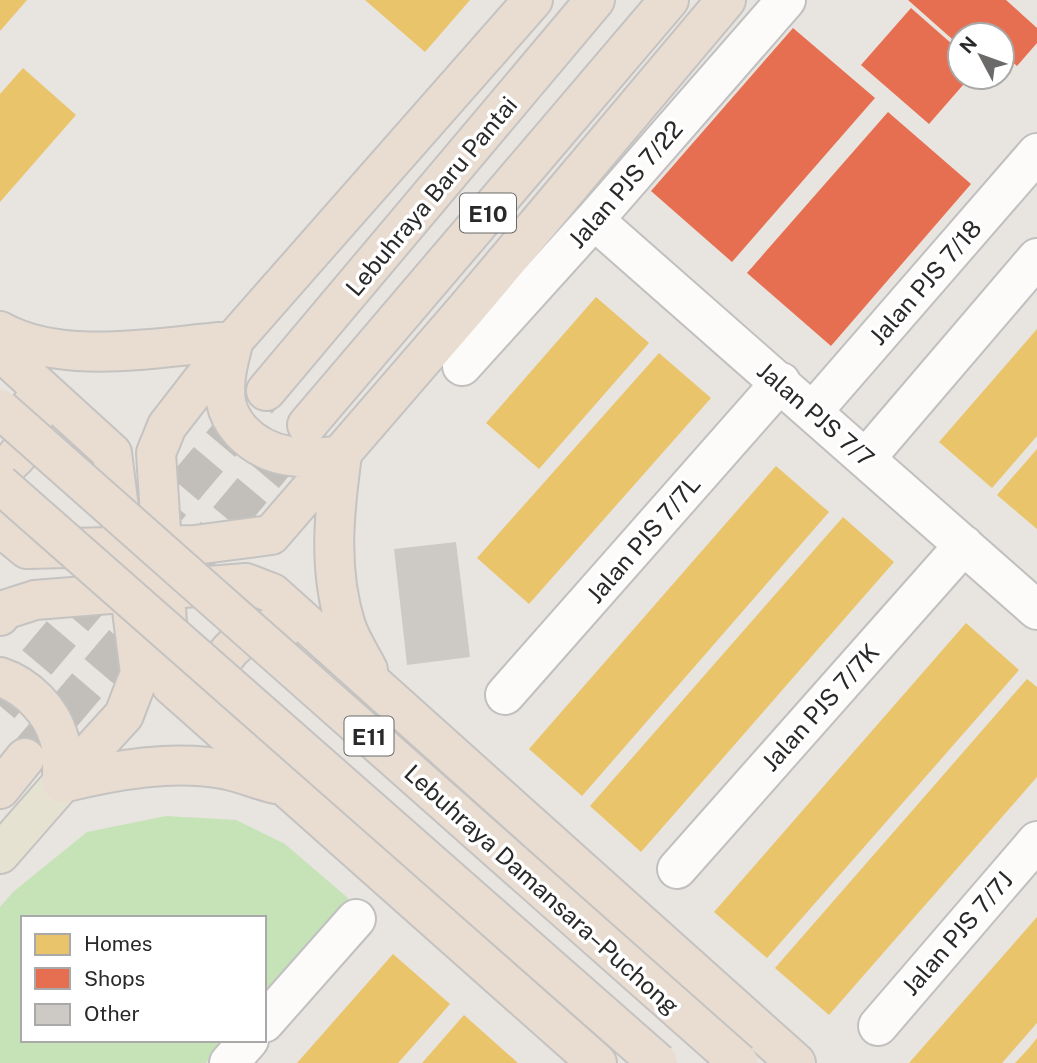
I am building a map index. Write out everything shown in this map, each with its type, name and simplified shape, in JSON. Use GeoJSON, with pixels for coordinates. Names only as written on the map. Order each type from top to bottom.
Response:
{"type":"FeatureCollection","features":[{"type":"Feature","properties":{"kind":"highway"},"geometry":{"type":"LineString","coordinates":[[533,0],[233,341],[167,426],[156,453],[144,547],[148,592],[171,685],[597,1063]]}},
{"type":"Feature","properties":{"kind":"highway","name":"Lebuhraya Baru Pantai"},"geometry":{"type":"LineString","coordinates":[[266,391],[596,0]]}},
{"type":"Feature","properties":{"kind":"highway","name":"E10"},"geometry":{"type":"LineString","coordinates":[[307,425],[669,0]]}},
{"type":"Feature","properties":{"kind":"highway"},"geometry":{"type":"LineString","coordinates":[[0,527],[27,549],[195,545],[271,534],[342,455],[726,0]]}},
{"type":"Feature","properties":{"kind":"highway"},"geometry":{"type":"LineString","coordinates":[[0,331],[17,340],[83,351],[121,351],[233,341]]}},
{"type":"Feature","properties":{"kind":"highway"},"geometry":{"type":"LineString","coordinates":[[233,341],[225,377],[226,404],[233,422],[246,436],[268,451],[294,458],[342,455]]}},
{"type":"Feature","properties":{"kind":"highway"},"geometry":{"type":"LineString","coordinates":[[12,363],[112,453],[144,547]]}},
{"type":"Feature","properties":{"kind":"highway"},"geometry":{"type":"LineString","coordinates":[[0,469],[10,464],[26,441],[33,424],[33,410],[12,363]]}},
{"type":"Feature","properties":{"kind":"highway","name":"Lebuhraya Damansara–Puchong"},"geometry":{"type":"LineString","coordinates":[[0,409],[738,1063]]}},
{"type":"Feature","properties":{"kind":"highway"},"geometry":{"type":"LineString","coordinates":[[342,455],[333,543],[337,588],[347,628],[376,686]]}},
{"type":"Feature","properties":{"kind":"highway","name":"E11"},"geometry":{"type":"LineString","coordinates":[[0,484],[658,1063]]}},
{"type":"Feature","properties":{"kind":"highway"},"geometry":{"type":"LineString","coordinates":[[0,616],[5,610],[35,600],[246,583],[272,593],[796,1063]]}},
{"type":"Feature","properties":{"kind":"highway"},"geometry":{"type":"LineString","coordinates":[[62,783],[124,715],[140,673],[148,592]]}},
{"type":"Feature","properties":{"kind":"highway"},"geometry":{"type":"LineString","coordinates":[[231,738],[218,703],[216,684],[220,665],[232,648],[247,635],[267,628],[292,627],[316,632]]}},
{"type":"Feature","properties":{"kind":"highway"},"geometry":{"type":"LineString","coordinates":[[0,677],[10,680],[32,696],[49,715],[59,739],[62,783]]}},
{"type":"Feature","properties":{"kind":"highway"},"geometry":{"type":"LineString","coordinates":[[0,789],[25,758]]}},
{"type":"Feature","properties":{"kind":"highway"},"geometry":{"type":"LineString","coordinates":[[62,783],[108,772],[163,766],[227,770],[287,788]]}},
{"type":"Feature","properties":{"kind":"main road"},"geometry":{"type":"LineString","coordinates":[[0,854],[62,783]]}},
{"type":"Feature","properties":{"kind":"street","name":"Jalan PJS 7/22"},"geometry":{"type":"LineString","coordinates":[[462,366],[786,0]]}},
{"type":"Feature","properties":{"kind":"street","name":"Jalan PJS 7/18"},"geometry":{"type":"LineString","coordinates":[[813,411],[1037,153]]}},
{"type":"Feature","properties":{"kind":"street","name":"Jalan PJS 7/7"},"geometry":{"type":"LineString","coordinates":[[594,220],[1037,610]]}},
{"type":"Feature","properties":{"kind":"street"},"geometry":{"type":"LineString","coordinates":[[866,458],[1037,258]]}},
{"type":"Feature","properties":{"kind":"street","name":"Jalan PJS 7/7L"},"geometry":{"type":"LineString","coordinates":[[505,695],[781,382]]}},
{"type":"Feature","properties":{"kind":"street","name":"Jalan PJS 7/7K"},"geometry":{"type":"LineString","coordinates":[[677,869],[964,545]]}},
{"type":"Feature","properties":{"kind":"street","name":"Jalan PJS 7/7J"},"geometry":{"type":"LineString","coordinates":[[878,1026],[1037,841]]}},
{"type":"Feature","properties":{"kind":"street"},"geometry":{"type":"LineString","coordinates":[[266,1021],[356,919]]}},
{"type":"Feature","properties":{"kind":"street"},"geometry":{"type":"LineString","coordinates":[[229,1063],[247,1042]]}},
{"type":"Feature","properties":{"kind":"green space"},"geometry":{"type":"Polygon","coordinates":[[[166,816],[236,820],[285,844],[349,899],[266,994],[266,916],[21,916],[21,1042],[224,1042],[206,1063],[0,1063],[0,907],[13,892],[87,832],[166,816]]]}},
{"type":"Feature","properties":{"kind":"building: Homes"},"geometry":{"type":"Polygon","coordinates":[[[0,0],[27,0],[0,31],[0,0]]]}},
{"type":"Feature","properties":{"kind":"building: Homes"},"geometry":{"type":"Polygon","coordinates":[[[365,0],[470,0],[425,52],[365,0]]]}},
{"type":"Feature","properties":{"kind":"building: Homes"},"geometry":{"type":"Polygon","coordinates":[[[23,68],[76,115],[0,202],[0,94],[23,68]]]}},
{"type":"Feature","properties":{"kind":"building: Homes"},"geometry":{"type":"Polygon","coordinates":[[[596,297],[649,343],[539,469],[486,423],[596,297]]]}},
{"type":"Feature","properties":{"kind":"building: Homes"},"geometry":{"type":"Polygon","coordinates":[[[1037,329],[1037,436],[992,488],[939,442],[1037,329]]]}},
{"type":"Feature","properties":{"kind":"building: Homes"},"geometry":{"type":"Polygon","coordinates":[[[659,353],[711,398],[529,604],[477,558],[659,353]]]}},
{"type":"Feature","properties":{"kind":"building: Homes"},"geometry":{"type":"Polygon","coordinates":[[[1037,449],[1037,529],[997,495],[1037,449]]]}},
{"type":"Feature","properties":{"kind":"building: Homes"},"geometry":{"type":"Polygon","coordinates":[[[776,466],[829,512],[582,796],[529,749],[776,466]]]}},
{"type":"Feature","properties":{"kind":"building: Homes"},"geometry":{"type":"Polygon","coordinates":[[[843,517],[894,562],[641,852],[590,806],[843,517]]]}},
{"type":"Feature","properties":{"kind":"building: Homes"},"geometry":{"type":"Polygon","coordinates":[[[966,623],[1019,670],[767,958],[714,912],[966,623]]]}},
{"type":"Feature","properties":{"kind":"building: Homes"},"geometry":{"type":"Polygon","coordinates":[[[1027,679],[1037,687],[1037,777],[829,1015],[775,968],[1027,679]]]}},
{"type":"Feature","properties":{"kind":"building: Homes"},"geometry":{"type":"Polygon","coordinates":[[[1037,917],[1037,1023],[1002,1063],[909,1063],[1037,917]]]}},
{"type":"Feature","properties":{"kind":"building: Homes"},"geometry":{"type":"Polygon","coordinates":[[[393,954],[450,1004],[430,1027],[398,1063],[297,1063],[393,954]]]}},
{"type":"Feature","properties":{"kind":"building: Homes"},"geometry":{"type":"Polygon","coordinates":[[[464,1015],[518,1063],[422,1063],[464,1015]]]}},
{"type":"Feature","properties":{"kind":"building: Homes"},"geometry":{"type":"Polygon","coordinates":[[[1037,1038],[1037,1063],[1015,1063],[1029,1048],[1037,1038]]]}},
{"type":"Feature","properties":{"kind":"building: Shops"},"geometry":{"type":"Polygon","coordinates":[[[908,0],[1006,0],[1037,28],[1037,43],[1017,66],[1016,21],[946,21],[946,34],[908,0]]]}},
{"type":"Feature","properties":{"kind":"building: Shops"},"geometry":{"type":"Polygon","coordinates":[[[911,8],[946,39],[946,91],[958,91],[929,124],[861,65],[911,8]]]}},
{"type":"Feature","properties":{"kind":"building: Shops"},"geometry":{"type":"Polygon","coordinates":[[[793,28],[875,98],[732,262],[651,191],[793,28]]]}},
{"type":"Feature","properties":{"kind":"building: Shops"},"geometry":{"type":"Polygon","coordinates":[[[888,112],[971,184],[831,346],[747,273],[888,112]]]}},
{"type":"Feature","properties":{"kind":"building: Other"},"geometry":{"type":"Polygon","coordinates":[[[456,542],[470,657],[407,665],[394,549],[456,542]]]}},
{"type":"Feature","properties":{"kind":"tunnel"},"geometry":{"type":"LineString","coordinates":[[0,706],[266,391]]}},
{"type":"Feature","properties":{"kind":"tunnel"},"geometry":{"type":"LineString","coordinates":[[191,563],[301,432]]}},
{"type":"Feature","properties":{"kind":"tunnel"},"geometry":{"type":"LineString","coordinates":[[25,758],[152,609]]}}]}
